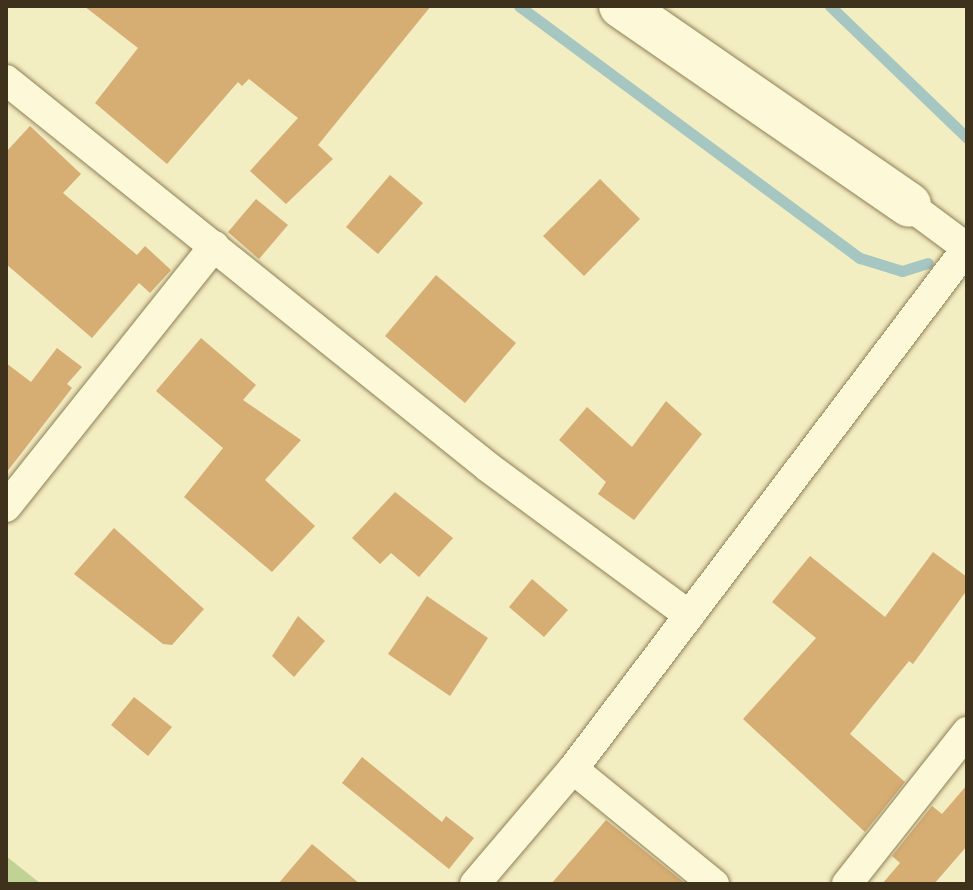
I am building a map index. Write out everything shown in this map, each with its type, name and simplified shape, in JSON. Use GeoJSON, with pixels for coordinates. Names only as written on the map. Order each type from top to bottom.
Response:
{"type":"FeatureCollection","features":[{"type":"Feature","properties":{"kind":"street"},"geometry":{"type":"LineString","coordinates":[[475,884],[573,769],[967,248],[621,6]]}},
{"type":"Feature","properties":{"kind":"street"},"geometry":{"type":"LineString","coordinates":[[6,80],[488,467],[689,615]]}},
{"type":"Feature","properties":{"kind":"street"},"geometry":{"type":"LineString","coordinates":[[6,507],[214,246]]}},
{"type":"Feature","properties":{"kind":"street"},"geometry":{"type":"LineString","coordinates":[[847,884],[967,732]]}},
{"type":"Feature","properties":{"kind":"street"},"geometry":{"type":"LineString","coordinates":[[573,769],[714,884]]}},
{"type":"Feature","properties":{"kind":"green space"},"geometry":{"type":"Polygon","coordinates":[[[6,856],[41,884],[6,884],[6,856]]]}},
{"type":"Feature","properties":{"kind":"building"},"geometry":{"type":"Polygon","coordinates":[[[84,6],[431,6],[318,145],[333,159],[286,204],[250,171],[298,118],[249,79],[242,86],[238,82],[167,164],[95,103],[138,48],[84,6]]]}},
{"type":"Feature","properties":{"kind":"building"},"geometry":{"type":"Polygon","coordinates":[[[30,126],[81,174],[63,193],[137,255],[145,246],[171,270],[150,293],[139,283],[92,338],[6,264],[6,152],[30,126]]]}},
{"type":"Feature","properties":{"kind":"building"},"geometry":{"type":"Polygon","coordinates":[[[390,175],[423,203],[378,254],[346,227],[390,175]]]}},
{"type":"Feature","properties":{"kind":"building"},"geometry":{"type":"Polygon","coordinates":[[[600,179],[640,219],[584,276],[543,236],[600,179]]]}},
{"type":"Feature","properties":{"kind":"building"},"geometry":{"type":"Polygon","coordinates":[[[256,199],[288,225],[259,259],[228,232],[256,199]]]}},
{"type":"Feature","properties":{"kind":"building"},"geometry":{"type":"Polygon","coordinates":[[[436,275],[516,343],[465,403],[385,336],[436,275]]]}},
{"type":"Feature","properties":{"kind":"building"},"geometry":{"type":"Polygon","coordinates":[[[201,338],[256,385],[243,400],[301,440],[265,480],[315,526],[272,572],[184,497],[223,448],[156,391],[201,338]]]}},
{"type":"Feature","properties":{"kind":"building"},"geometry":{"type":"Polygon","coordinates":[[[57,348],[82,367],[67,384],[72,388],[6,473],[6,363],[31,382],[57,348]]]}},
{"type":"Feature","properties":{"kind":"building"},"geometry":{"type":"Polygon","coordinates":[[[666,401],[702,434],[634,520],[598,494],[606,482],[559,440],[587,407],[632,447],[666,401]]]}},
{"type":"Feature","properties":{"kind":"building"},"geometry":{"type":"Polygon","coordinates":[[[395,492],[453,538],[419,577],[391,553],[380,564],[352,538],[395,492]]]}},
{"type":"Feature","properties":{"kind":"building"},"geometry":{"type":"Polygon","coordinates":[[[114,528],[204,609],[172,645],[163,644],[74,574],[114,528]]]}},
{"type":"Feature","properties":{"kind":"building"},"geometry":{"type":"Polygon","coordinates":[[[933,552],[967,577],[967,590],[913,664],[909,661],[850,734],[905,782],[865,832],[743,719],[816,638],[772,602],[810,556],[885,617],[933,552]]]}},
{"type":"Feature","properties":{"kind":"building"},"geometry":{"type":"Polygon","coordinates":[[[532,579],[568,610],[544,637],[509,607],[532,579]]]}},
{"type":"Feature","properties":{"kind":"building"},"geometry":{"type":"Polygon","coordinates":[[[427,596],[488,638],[450,696],[388,654],[427,596]]]}},
{"type":"Feature","properties":{"kind":"building"},"geometry":{"type":"Polygon","coordinates":[[[298,616],[325,641],[294,677],[272,656],[298,616]]]}},
{"type":"Feature","properties":{"kind":"building"},"geometry":{"type":"Polygon","coordinates":[[[134,697],[172,727],[148,756],[111,725],[134,697]]]}},
{"type":"Feature","properties":{"kind":"building"},"geometry":{"type":"Polygon","coordinates":[[[362,757],[442,822],[446,816],[474,838],[449,869],[342,783],[362,757]]]}},
{"type":"Feature","properties":{"kind":"building"},"geometry":{"type":"Polygon","coordinates":[[[967,785],[967,846],[934,884],[882,884],[900,863],[892,856],[932,806],[942,814],[967,785]]]}},
{"type":"Feature","properties":{"kind":"building"},"geometry":{"type":"Polygon","coordinates":[[[606,820],[686,884],[551,884],[606,820]]]}},
{"type":"Feature","properties":{"kind":"building"},"geometry":{"type":"Polygon","coordinates":[[[312,844],[360,884],[278,884],[312,844]]]}},
{"type":"Feature","properties":{"kind":"waterway"},"geometry":{"type":"LineString","coordinates":[[519,6],[860,258],[902,271],[928,263]]}},
{"type":"Feature","properties":{"kind":"waterway"},"geometry":{"type":"LineString","coordinates":[[830,6],[967,138]]}}]}
